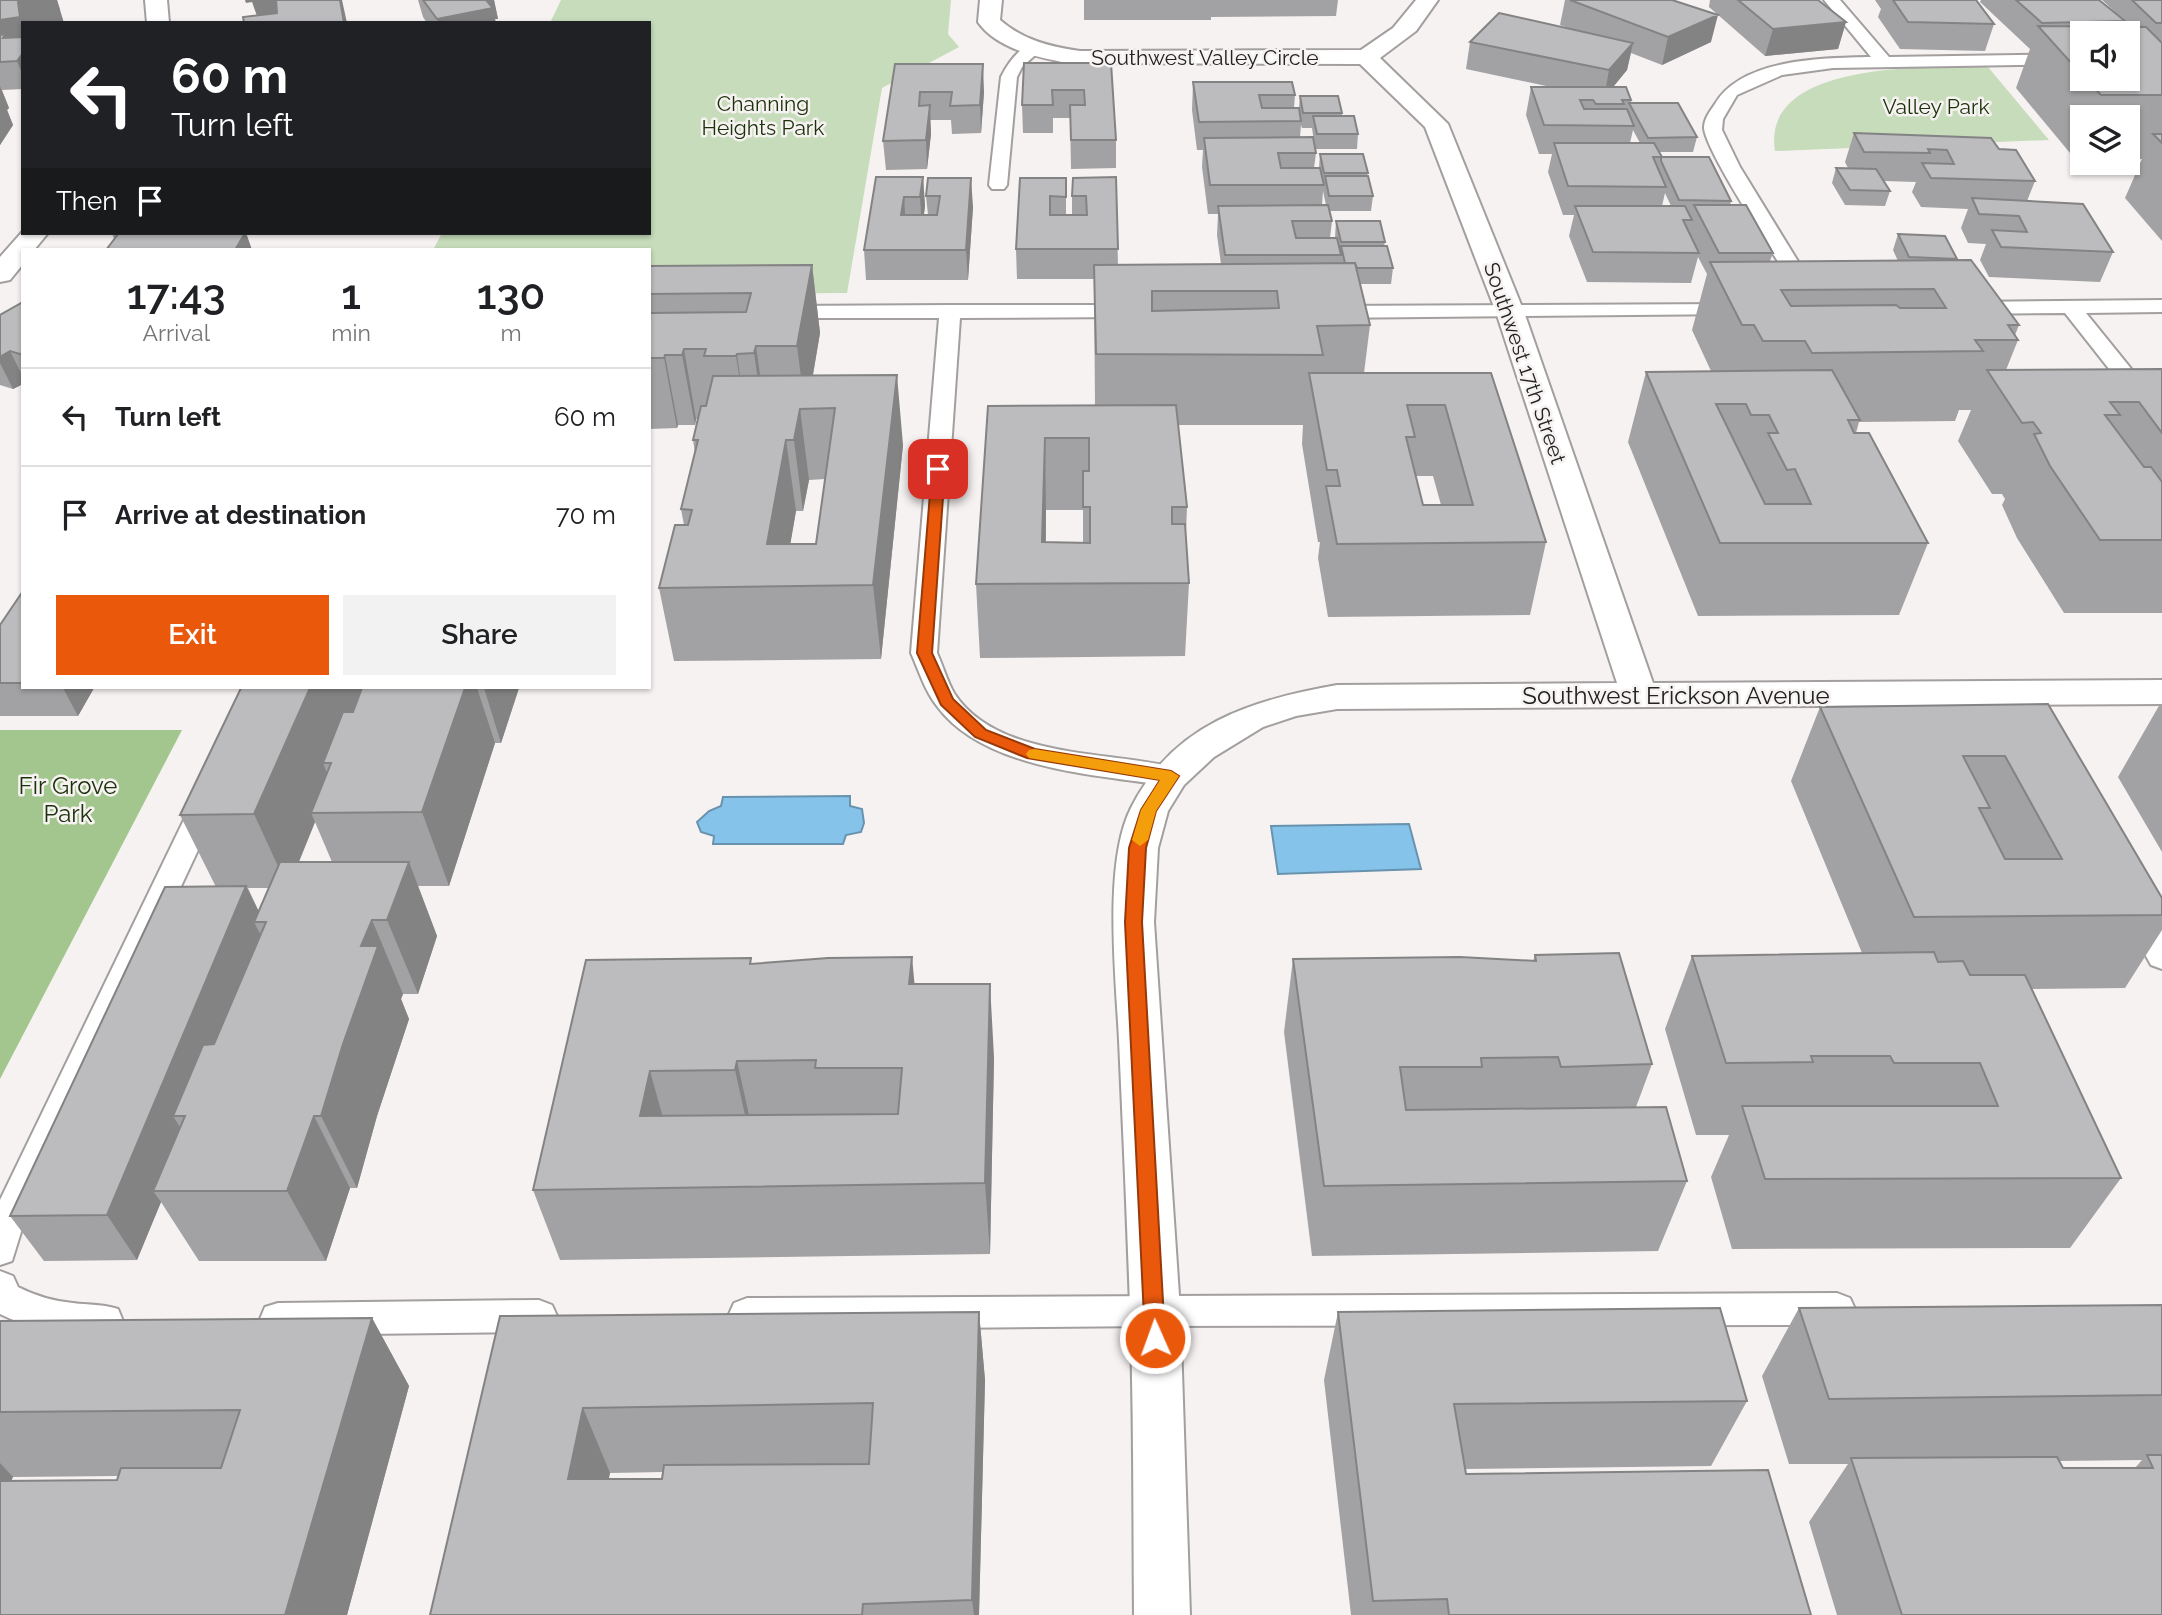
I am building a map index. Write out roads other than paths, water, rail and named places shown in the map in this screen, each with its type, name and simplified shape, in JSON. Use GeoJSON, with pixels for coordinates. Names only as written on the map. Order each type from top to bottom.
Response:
{"type":"FeatureCollection","features":[{"type":"Feature","properties":{"kind":"street"},"geometry":{"type":"LineString","coordinates":[[156,0],[158,21]]}},
{"type":"Feature","properties":{"kind":"street","name":"Southwest Valley Circle"},"geometry":{"type":"LineString","coordinates":[[991,0],[989,22],[1004,36],[1035,48],[1080,58],[1366,57]]}},
{"type":"Feature","properties":{"kind":"street"},"geometry":{"type":"LineString","coordinates":[[1366,57],[1399,36],[1416,20],[1427,0]]}},
{"type":"Feature","properties":{"kind":"street","name":"Southwest 17th Street"},"geometry":{"type":"LineString","coordinates":[[1366,57],[1436,124],[1510,312],[1639,696]]}},
{"type":"Feature","properties":{"kind":"street"},"geometry":{"type":"LineString","coordinates":[[0,274],[21,249]]}},
{"type":"Feature","properties":{"kind":"street","name":"Southwest Erickson Avenue"},"geometry":{"type":"LineString","coordinates":[[1186,762],[1250,718],[1293,705],[1337,697],[1639,696],[2020,705],[2162,692]]}},
{"type":"Feature","properties":{"kind":"street"},"geometry":{"type":"LineString","coordinates":[[1162,1615],[1154,1310],[1134,922],[1138,848],[1149,810],[1186,762]]}},
{"type":"Feature","properties":{"kind":"lane"},"geometry":{"type":"LineString","coordinates":[[1832,0],[1882,61]]}},
{"type":"Feature","properties":{"kind":"lane"},"geometry":{"type":"LineString","coordinates":[[998,185],[1009,77],[1015,65],[1035,48]]}},
{"type":"Feature","properties":{"kind":"lane"},"geometry":{"type":"LineString","coordinates":[[1800,281],[1731,167],[1713,130],[1714,119],[1730,92],[1779,70],[1833,63],[2070,59]]}},
{"type":"Feature","properties":{"kind":"lane"},"geometry":{"type":"LineString","coordinates":[[1948,308],[2162,306]]}},
{"type":"Feature","properties":{"kind":"lane"},"geometry":{"type":"LineString","coordinates":[[2071,307],[2162,421]]}},
{"type":"Feature","properties":{"kind":"lane"},"geometry":{"type":"LineString","coordinates":[[1314,312],[1756,310]]}},
{"type":"Feature","properties":{"kind":"lane"},"geometry":{"type":"LineString","coordinates":[[950,311],[925,653],[946,702],[981,734],[1032,754],[1186,762]]}},
{"type":"Feature","properties":{"kind":"lane"},"geometry":{"type":"LineString","coordinates":[[759,313],[1146,311]]}},
{"type":"Feature","properties":{"kind":"lane"},"geometry":{"type":"LineString","coordinates":[[0,1250],[8,1219],[218,776]]}},
{"type":"Feature","properties":{"kind":"lane"},"geometry":{"type":"LineString","coordinates":[[2122,885],[2162,957]]}},
{"type":"Feature","properties":{"kind":"lane"},"geometry":{"type":"LineString","coordinates":[[0,1287],[2,1297],[33,1314],[73,1321],[141,1320]]}},
{"type":"Feature","properties":{"kind":"lane"},"geometry":{"type":"LineString","coordinates":[[718,1315],[1154,1310],[1868,1309]]}},
{"type":"Feature","properties":{"kind":"lane"},"geometry":{"type":"LineString","coordinates":[[251,1319],[566,1316]]}},
{"type":"Feature","properties":{"kind":"water"},"geometry":{"type":"Polygon","coordinates":[[[850,796],[850,806],[862,809],[864,823],[861,832],[846,835],[843,844],[713,844],[714,836],[701,832],[697,822],[709,811],[721,806],[723,797],[850,796]]]}},
{"type":"Feature","properties":{"kind":"water"},"geometry":{"type":"Polygon","coordinates":[[[1409,824],[1421,869],[1278,874],[1271,826],[1409,824]]]}},
{"type":"Feature","properties":{"kind":"park label","name":"Valley Park"},"geometry":{"type":"Point","coordinates":[1936,106]}},
{"type":"Feature","properties":{"kind":"park label","name":"Channing Heights Park"},"geometry":{"type":"Point","coordinates":[763,115]}},
{"type":"Feature","properties":{"kind":"park label","name":"Fir Grove Park"},"geometry":{"type":"Point","coordinates":[68,799]}}]}
